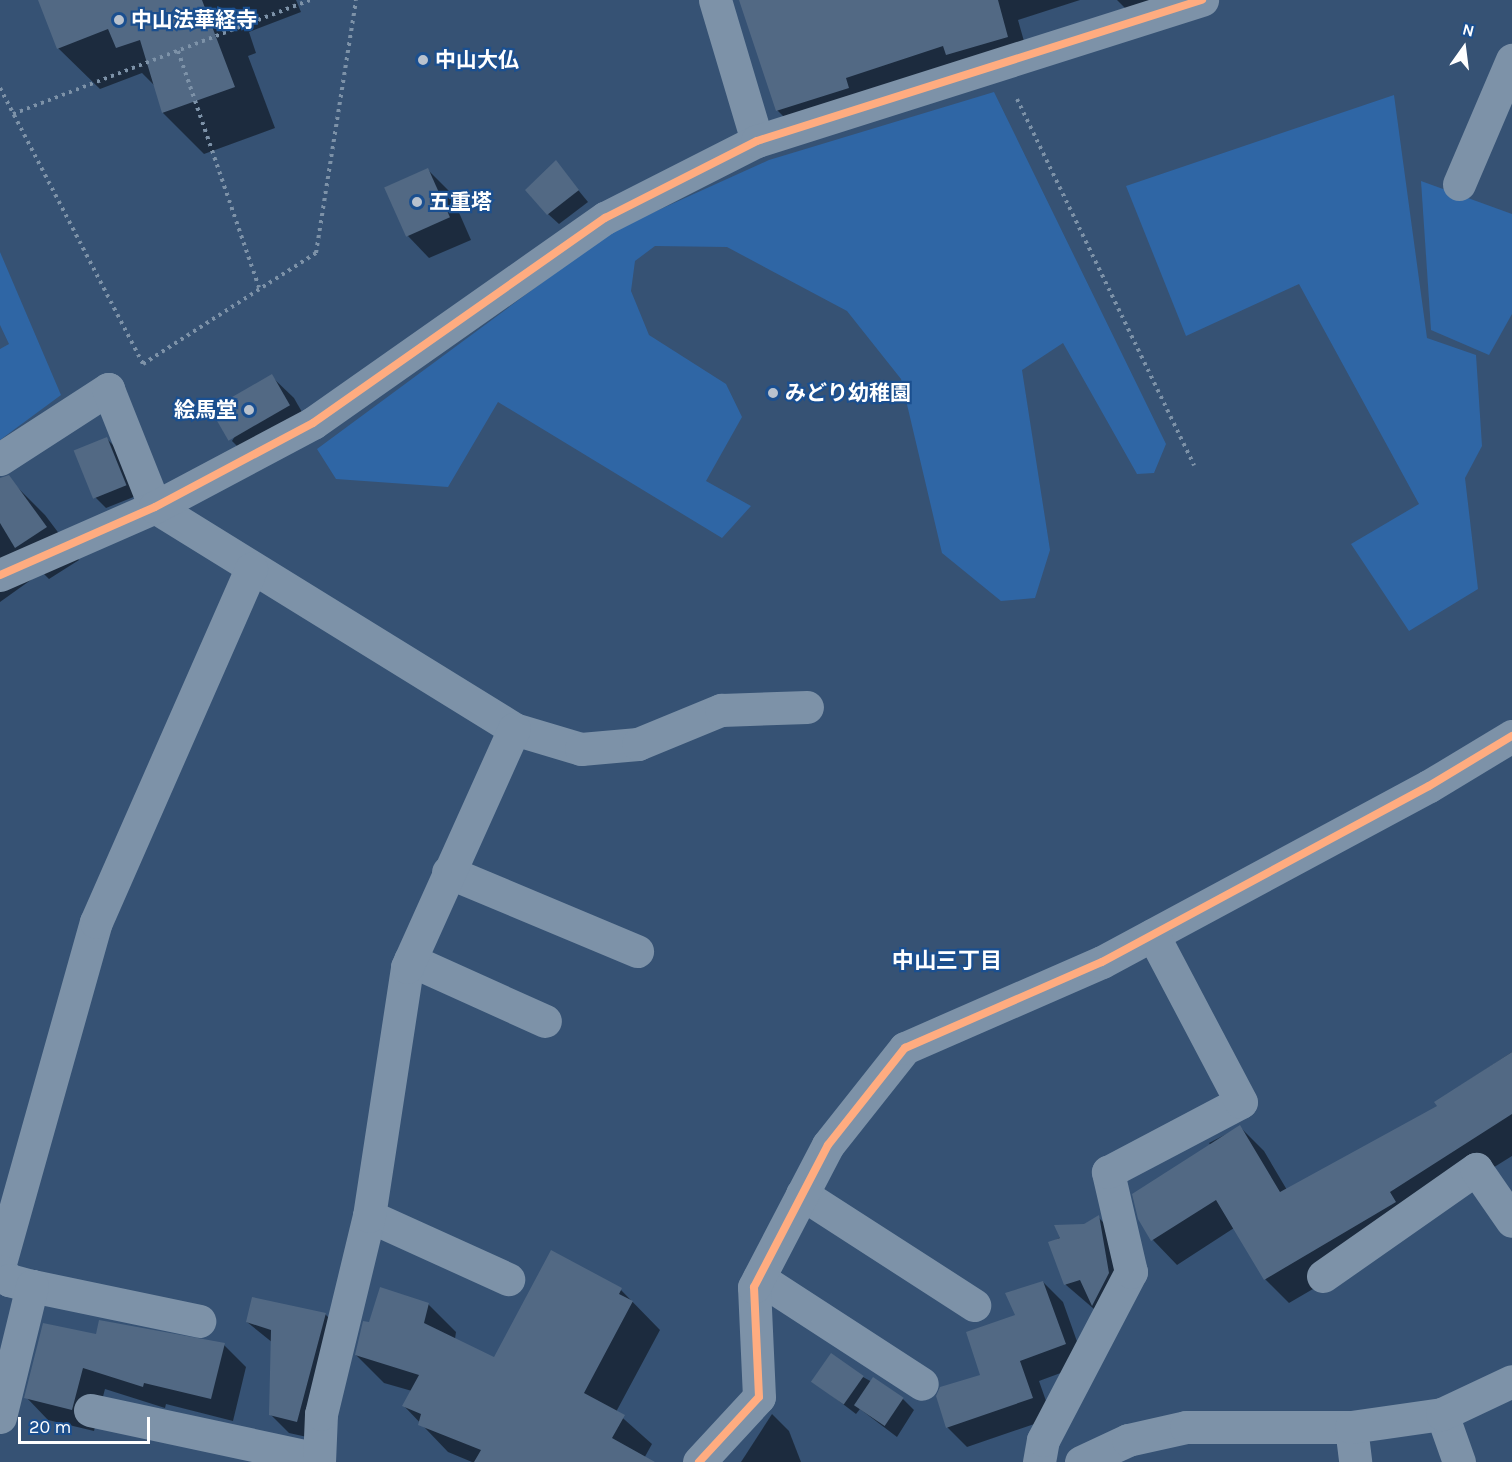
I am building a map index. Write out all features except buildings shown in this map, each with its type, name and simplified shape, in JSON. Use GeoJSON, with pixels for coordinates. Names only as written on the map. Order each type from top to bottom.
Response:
{"type":"FeatureCollection","features":[{"type":"Feature","properties":{"kind":"street"},"geometry":{"type":"LineString","coordinates":[[715,0],[757,141]]}},
{"type":"Feature","properties":{"kind":"street"},"geometry":{"type":"LineString","coordinates":[[0,575],[155,507],[314,423],[605,218],[757,141],[1001,66],[1202,0]]}},
{"type":"Feature","properties":{"kind":"street"},"geometry":{"type":"LineString","coordinates":[[1459,184],[1512,60]]}},
{"type":"Feature","properties":{"kind":"street"},"geometry":{"type":"LineString","coordinates":[[0,459],[108,389],[155,507],[251,569],[514,729],[581,749],[638,744],[722,710],[807,707]]}},
{"type":"Feature","properties":{"kind":"street"},"geometry":{"type":"LineString","coordinates":[[0,1263],[96,922],[251,569]]}},
{"type":"Feature","properties":{"kind":"street"},"geometry":{"type":"LineString","coordinates":[[90,1410],[319,1461],[321,1414],[369,1216],[410,960],[514,729]]}},
{"type":"Feature","properties":{"kind":"street"},"geometry":{"type":"LineString","coordinates":[[699,1462],[759,1397],[754,1287],[828,1145],[905,1048],[1102,962],[1429,786],[1512,736]]}},
{"type":"Feature","properties":{"kind":"street"},"geometry":{"type":"LineString","coordinates":[[448,872],[637,951]]}},
{"type":"Feature","properties":{"kind":"street"},"geometry":{"type":"LineString","coordinates":[[1039,1462],[1043,1440],[1131,1272],[1108,1172],[1241,1102],[1153,935]]}},
{"type":"Feature","properties":{"kind":"street"},"geometry":{"type":"LineString","coordinates":[[410,960],[545,1021]]}},
{"type":"Feature","properties":{"kind":"street"},"geometry":{"type":"LineString","coordinates":[[1323,1276],[1476,1169],[1512,1221]]}},
{"type":"Feature","properties":{"kind":"street"},"geometry":{"type":"LineString","coordinates":[[802,1194],[974,1305]]}},
{"type":"Feature","properties":{"kind":"street"},"geometry":{"type":"LineString","coordinates":[[369,1216],[508,1279]]}},
{"type":"Feature","properties":{"kind":"street"},"geometry":{"type":"LineString","coordinates":[[0,1271],[9,1280],[32,1286],[199,1321]]}},
{"type":"Feature","properties":{"kind":"street"},"geometry":{"type":"LineString","coordinates":[[759,1278],[921,1384]]}},
{"type":"Feature","properties":{"kind":"street"},"geometry":{"type":"LineString","coordinates":[[0,1417],[32,1286]]}},
{"type":"Feature","properties":{"kind":"street"},"geometry":{"type":"LineString","coordinates":[[1081,1462],[1128,1440],[1186,1427],[1351,1427],[1442,1414],[1512,1381]]}},
{"type":"Feature","properties":{"kind":"street"},"geometry":{"type":"LineString","coordinates":[[1442,1414],[1459,1462]]}},
{"type":"Feature","properties":{"kind":"street"},"geometry":{"type":"LineString","coordinates":[[1351,1427],[1355,1462]]}},
{"type":"Feature","properties":{"kind":"path"},"geometry":{"type":"LineString","coordinates":[[12,114],[310,0]]}},
{"type":"Feature","properties":{"kind":"path"},"geometry":{"type":"LineString","coordinates":[[0,88],[143,364],[259,287],[316,253],[356,0]]}},
{"type":"Feature","properties":{"kind":"path"},"geometry":{"type":"LineString","coordinates":[[178,51],[259,287]]}},
{"type":"Feature","properties":{"kind":"path"},"geometry":{"type":"LineString","coordinates":[[1001,66],[1194,465]]}},
{"type":"Feature","properties":{"kind":"shaded area"},"geometry":{"type":"Polygon","coordinates":[[[994,92],[1166,444],[1154,473],[1137,474],[1063,343],[1022,370],[1050,550],[1035,598],[1001,601],[942,553],[901,379],[847,311],[727,247],[655,246],[635,261],[631,291],[649,335],[726,384],[742,417],[706,481],[751,506],[722,538],[498,402],[448,487],[336,479],[317,449],[612,231],[769,160],[994,92]]]}},
{"type":"Feature","properties":{"kind":"shaded area"},"geometry":{"type":"Polygon","coordinates":[[[1394,95],[1427,338],[1476,355],[1482,446],[1465,478],[1478,589],[1409,631],[1351,544],[1419,504],[1299,284],[1186,336],[1126,186],[1394,95]]]}},
{"type":"Feature","properties":{"kind":"shaded area"},"geometry":{"type":"Polygon","coordinates":[[[1421,181],[1512,214],[1512,314],[1489,355],[1431,330],[1421,181]]]}},
{"type":"Feature","properties":{"kind":"shaded area"},"geometry":{"type":"Polygon","coordinates":[[[0,252],[61,395],[0,440],[0,349],[9,344],[0,325],[0,252]]]}},
{"type":"Feature","properties":{"kind":"cycle path"},"geometry":{"type":"LineString","coordinates":[[0,575],[155,507],[313,423],[605,218],[757,141],[1202,0]]}},
{"type":"Feature","properties":{"kind":"cycle path"},"geometry":{"type":"LineString","coordinates":[[699,1462],[759,1397],[754,1287],[828,1145],[905,1048],[1102,962],[1429,786],[1512,736]]}},
{"type":"Feature","properties":{"kind":"place","name":"中山法華経寺"},"geometry":{"type":"Point","coordinates":[119,20]}},
{"type":"Feature","properties":{"kind":"place","name":"中山大仏"},"geometry":{"type":"Point","coordinates":[423,60]}},
{"type":"Feature","properties":{"kind":"place","name":"五重塔"},"geometry":{"type":"Point","coordinates":[417,202]}},
{"type":"Feature","properties":{"kind":"place","name":"みどり幼稚園"},"geometry":{"type":"Point","coordinates":[773,393]}},
{"type":"Feature","properties":{"kind":"place","name":"絵馬堂"},"geometry":{"type":"Point","coordinates":[249,410]}},
{"type":"Feature","properties":{"kind":"district","name":"中山三丁目"},"geometry":{"type":"Point","coordinates":[947,962]}}]}
